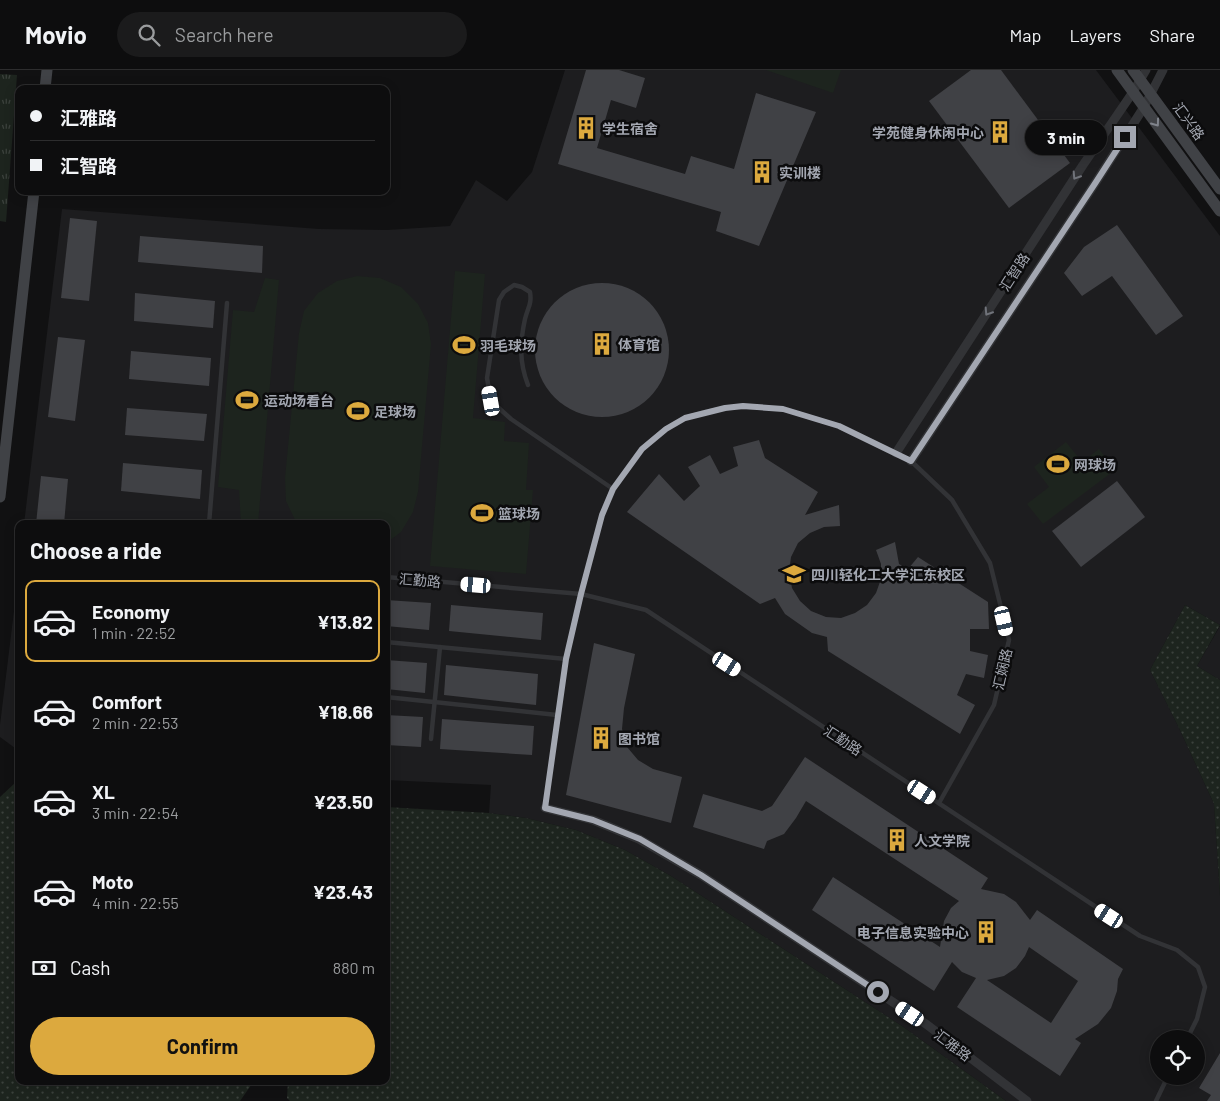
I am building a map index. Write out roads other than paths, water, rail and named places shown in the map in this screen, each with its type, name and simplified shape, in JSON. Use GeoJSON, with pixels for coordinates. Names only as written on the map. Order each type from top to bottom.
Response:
{"type":"FeatureCollection","features":[{"type":"Feature","properties":{"kind":"main road"},"geometry":{"type":"LineString","coordinates":[[45,85],[47,70]]}},
{"type":"Feature","properties":{"kind":"main road"},"geometry":{"type":"LineString","coordinates":[[1117,70],[1220,211]]}},
{"type":"Feature","properties":{"kind":"main road","name":"汇兴路"},"geometry":{"type":"LineString","coordinates":[[1133,70],[1143,75],[1150,94],[1220,189]]}},
{"type":"Feature","properties":{"kind":"main road"},"geometry":{"type":"LineString","coordinates":[[0,497],[34,195]]}},
{"type":"Feature","properties":{"kind":"street","name":"汇智路"},"geometry":{"type":"LineString","coordinates":[[911,461],[1096,182],[1144,106],[1163,70]]}},
{"type":"Feature","properties":{"kind":"street","name":"汇智路"},"geometry":{"type":"LineString","coordinates":[[896,453],[1143,75]]}},
{"type":"Feature","properties":{"kind":"street","name":"汇雅路"},"geometry":{"type":"LineString","coordinates":[[545,808],[593,820],[640,839],[701,875],[926,1024],[1027,1101]]}},
{"type":"Feature","properties":{"kind":"lane"},"geometry":{"type":"LineString","coordinates":[[528,385],[523,372],[521,358],[521,335],[532,300],[530,292],[522,287],[514,286],[504,292],[499,300],[487,378],[491,401],[511,419],[613,489]]}},
{"type":"Feature","properties":{"kind":"lane"},"geometry":{"type":"LineString","coordinates":[[209,520],[227,303]]}},
{"type":"Feature","properties":{"kind":"lane","name":"汇雅路"},"geometry":{"type":"LineString","coordinates":[[545,808],[566,659],[602,515],[613,489],[642,449],[666,429],[685,418],[725,408],[743,406],[783,409],[839,426],[911,461]]}},
{"type":"Feature","properties":{"kind":"lane","name":"汇娴路"},"geometry":{"type":"LineString","coordinates":[[911,461],[952,500],[990,563],[1009,640],[994,705],[939,802]]}},
{"type":"Feature","properties":{"kind":"lane","name":"汇勤路"},"geometry":{"type":"LineString","coordinates":[[390,577],[581,594],[646,610],[1140,936],[1177,950],[1198,967],[1205,987],[1197,1019],[1192,1030]]}},
{"type":"Feature","properties":{"kind":"lane"},"geometry":{"type":"LineString","coordinates":[[390,642],[566,659]]}},
{"type":"Feature","properties":{"kind":"lane"},"geometry":{"type":"LineString","coordinates":[[430,739],[440,647]]}},
{"type":"Feature","properties":{"kind":"lane"},"geometry":{"type":"LineString","coordinates":[[390,697],[557,716]]}},
{"type":"Feature","properties":{"kind":"lane"},"geometry":{"type":"LineString","coordinates":[[1156,1101],[1164,1085]]}},
{"type":"Feature","properties":{"kind":"place","name":"学生宿舍"},"geometry":{"type":"Point","coordinates":[586,128]}},
{"type":"Feature","properties":{"kind":"place","name":"学苑健身休闲中心"},"geometry":{"type":"Point","coordinates":[1000,132]}},
{"type":"Feature","properties":{"kind":"place","name":"实训楼"},"geometry":{"type":"Point","coordinates":[762,172]}},
{"type":"Feature","properties":{"kind":"place","name":"体育馆"},"geometry":{"type":"Point","coordinates":[602,344]}},
{"type":"Feature","properties":{"kind":"place","name":"羽毛球场"},"geometry":{"type":"Point","coordinates":[464,345]}},
{"type":"Feature","properties":{"kind":"place","name":"运动场看台"},"geometry":{"type":"Point","coordinates":[247,400]}},
{"type":"Feature","properties":{"kind":"place","name":"足球场"},"geometry":{"type":"Point","coordinates":[358,411]}},
{"type":"Feature","properties":{"kind":"place","name":"网球场"},"geometry":{"type":"Point","coordinates":[1058,464]}},
{"type":"Feature","properties":{"kind":"place","name":"篮球场"},"geometry":{"type":"Point","coordinates":[482,513]}},
{"type":"Feature","properties":{"kind":"place","name":"四川轻化工大学汇东校区"},"geometry":{"type":"Point","coordinates":[794,574]}},
{"type":"Feature","properties":{"kind":"place","name":"图书馆"},"geometry":{"type":"Point","coordinates":[601,738]}},
{"type":"Feature","properties":{"kind":"place","name":"人文学院"},"geometry":{"type":"Point","coordinates":[897,840]}},
{"type":"Feature","properties":{"kind":"place","name":"电子信息实验中心"},"geometry":{"type":"Point","coordinates":[986,932]}}]}
